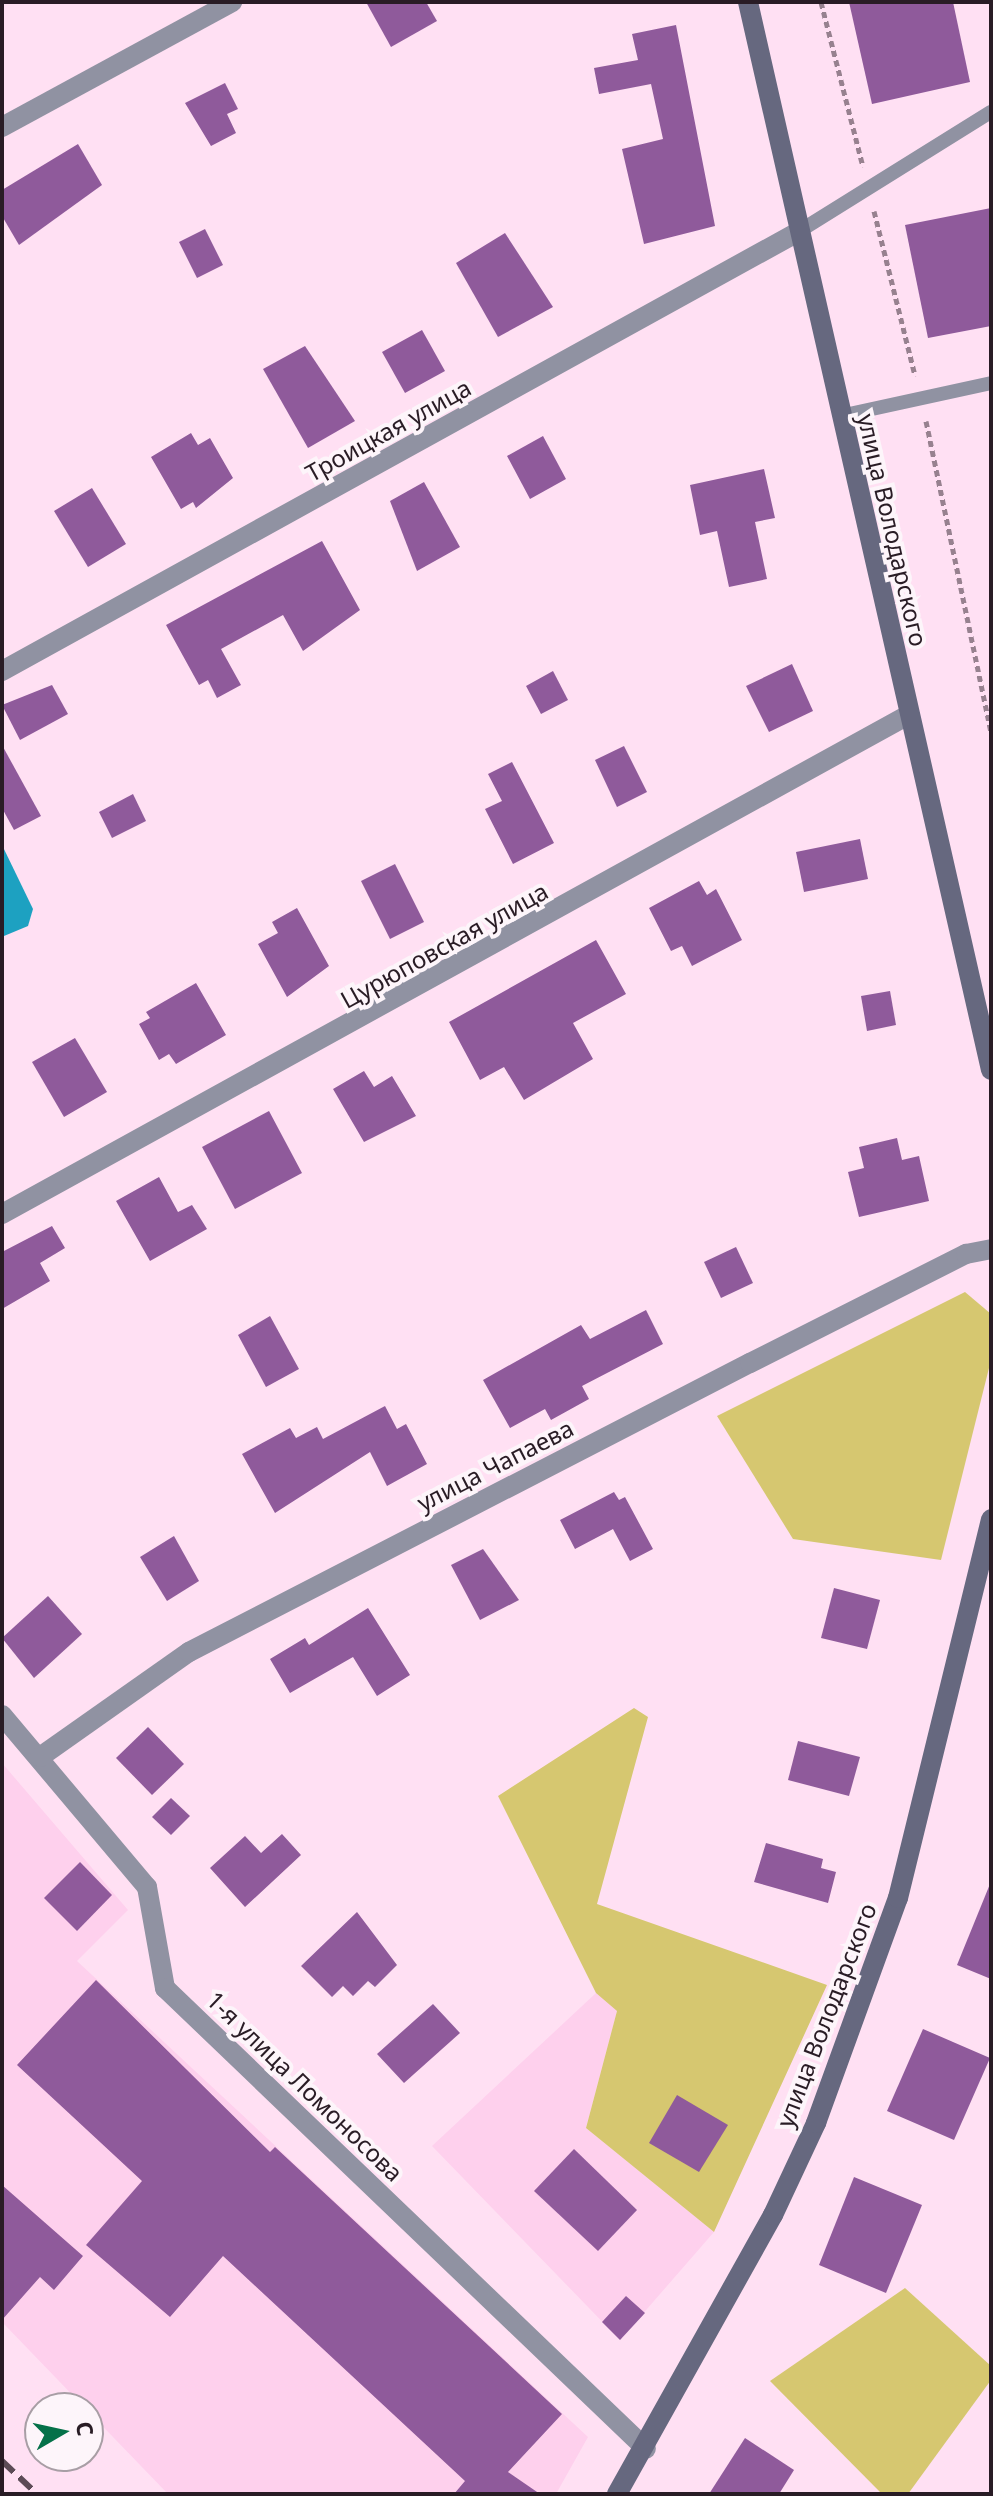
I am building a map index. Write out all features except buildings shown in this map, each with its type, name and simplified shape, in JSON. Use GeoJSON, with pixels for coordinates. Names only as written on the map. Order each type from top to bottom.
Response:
{"type":"FeatureCollection","features":[{"type":"Feature","properties":{"kind":"main road","name":"улица Володарского"},"geometry":{"type":"LineString","coordinates":[[748,2],[991,1070]]}},
{"type":"Feature","properties":{"kind":"main road","name":"улица Володарского"},"geometry":{"type":"LineString","coordinates":[[617,2494],[646,2449],[773,2215],[876,1961],[991,1519]]}},
{"type":"Feature","properties":{"kind":"street"},"geometry":{"type":"LineString","coordinates":[[2,127],[232,2]]}},
{"type":"Feature","properties":{"kind":"street","name":"Троицкая улица"},"geometry":{"type":"LineString","coordinates":[[2,671],[798,232]]}},
{"type":"Feature","properties":{"kind":"street","name":"Цурюповская улица"},"geometry":{"type":"LineString","coordinates":[[2,1214],[908,715]]}},
{"type":"Feature","properties":{"kind":"street","name":"улица Чапаева"},"geometry":{"type":"LineString","coordinates":[[40,1757],[189,1652],[763,1356],[991,1249]]}},
{"type":"Feature","properties":{"kind":"street","name":"1-я улица Ломоносова"},"geometry":{"type":"LineString","coordinates":[[2,1715],[147,1887],[165,1988],[646,2449]]}},
{"type":"Feature","properties":{"kind":"lane"},"geometry":{"type":"LineString","coordinates":[[798,232],[991,112]]}},
{"type":"Feature","properties":{"kind":"lane"},"geometry":{"type":"LineString","coordinates":[[840,416],[991,383]]}},
{"type":"Feature","properties":{"kind":"path"},"geometry":{"type":"LineString","coordinates":[[821,2],[921,398],[991,733]]}},
{"type":"Feature","properties":{"kind":"shaded area"},"geometry":{"type":"Polygon","coordinates":[[[965,1292],[991,1314],[991,1360],[941,1560],[793,1539],[717,1416],[965,1292]]]}},
{"type":"Feature","properties":{"kind":"shaded area"},"geometry":{"type":"Polygon","coordinates":[[[634,1708],[648,1717],[597,1904],[827,1985],[714,2232],[586,2128],[617,2011],[596,1993],[498,1796],[634,1708]]]}},
{"type":"Feature","properties":{"kind":"shaded area"},"geometry":{"type":"Polygon","coordinates":[[[2,1763],[128,1910],[77,1961],[588,2437],[556,2494],[168,2494],[104,2428],[104,2392],[70,2392],[2,2322],[2,1763]]]}},
{"type":"Feature","properties":{"kind":"shaded area"},"geometry":{"type":"Polygon","coordinates":[[[596,1993],[617,2011],[586,2128],[714,2232],[620,2340],[432,2146],[596,1993]]]}},
{"type":"Feature","properties":{"kind":"shaded area"},"geometry":{"type":"Polygon","coordinates":[[[905,2288],[991,2366],[991,2380],[908,2494],[882,2494],[770,2381],[905,2288]]]}},
{"type":"Feature","properties":{"kind":"water"},"geometry":{"type":"Polygon","coordinates":[[[2,845],[33,909],[28,926],[4,936],[2,845]]]}},
{"type":"Feature","properties":{"kind":"railway"},"geometry":{"type":"LineString","coordinates":[[2,2461],[37,2494]]}}]}
